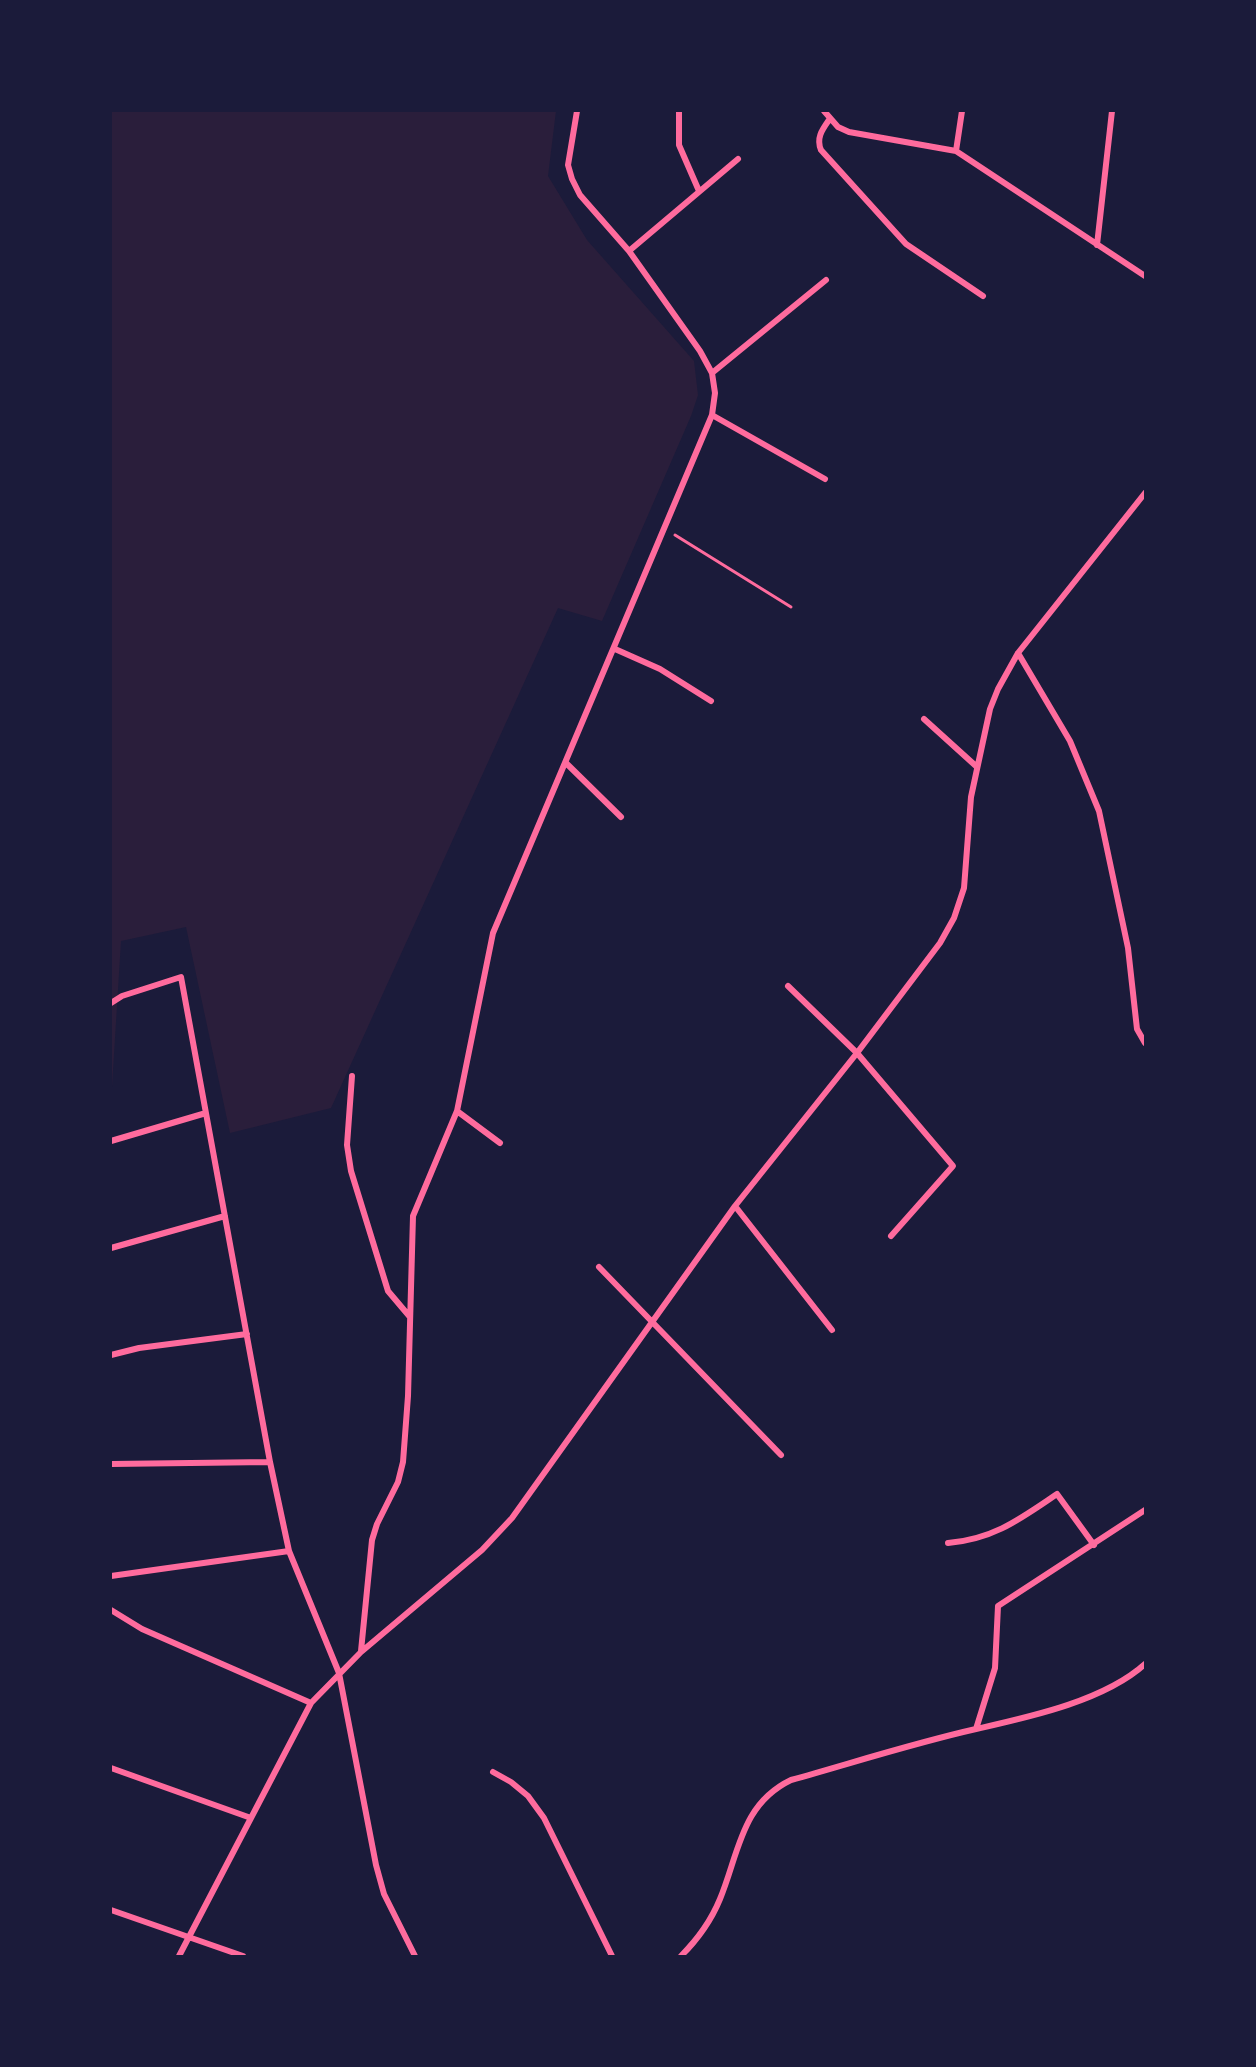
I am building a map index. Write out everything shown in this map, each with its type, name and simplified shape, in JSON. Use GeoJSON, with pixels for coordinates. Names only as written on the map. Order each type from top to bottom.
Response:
{"type":"FeatureCollection","features":[{"type":"Feature","properties":{"kind":"street"},"geometry":{"type":"LineString","coordinates":[[361,1652],[372,1540],[377,1524],[398,1482],[403,1462],[413,1216],[457,1111],[493,933],[666,529],[712,415],[715,393],[712,373],[700,351],[629,251],[580,195],[572,179],[568,165],[577,111]]}},
{"type":"Feature","properties":{"kind":"street"},"geometry":{"type":"LineString","coordinates":[[679,111],[679,145],[699,191]]}},
{"type":"Feature","properties":{"kind":"street"},"geometry":{"type":"LineString","coordinates":[[824,111],[830,120],[849,132],[956,151],[1145,276]]}},
{"type":"Feature","properties":{"kind":"street"},"geometry":{"type":"LineString","coordinates":[[956,151],[962,111]]}},
{"type":"Feature","properties":{"kind":"street"},"geometry":{"type":"LineString","coordinates":[[1097,245],[1112,111]]}},
{"type":"Feature","properties":{"kind":"street"},"geometry":{"type":"LineString","coordinates":[[830,120],[819,135],[818,142],[821,150],[906,244],[983,296]]}},
{"type":"Feature","properties":{"kind":"street"},"geometry":{"type":"LineString","coordinates":[[629,251],[738,159]]}},
{"type":"Feature","properties":{"kind":"street"},"geometry":{"type":"LineString","coordinates":[[712,373],[826,280]]}},
{"type":"Feature","properties":{"kind":"street"},"geometry":{"type":"LineString","coordinates":[[712,415],[825,479]]}},
{"type":"Feature","properties":{"kind":"street"},"geometry":{"type":"LineString","coordinates":[[179,1956],[310,1703],[361,1652],[482,1550],[512,1518],[735,1206],[857,1053],[940,943],[954,918],[964,888],[977,767],[990,709],[1002,679],[1018,654],[1145,493]]}},
{"type":"Feature","properties":{"kind":"street"},"geometry":{"type":"LineString","coordinates":[[615,649],[660,669],[711,701]]}},
{"type":"Feature","properties":{"kind":"street"},"geometry":{"type":"LineString","coordinates":[[1018,654],[1070,741],[1099,811],[1128,948],[1137,1029],[1145,1042]]}},
{"type":"Feature","properties":{"kind":"street"},"geometry":{"type":"LineString","coordinates":[[924,719],[977,767]]}},
{"type":"Feature","properties":{"kind":"street"},"geometry":{"type":"LineString","coordinates":[[566,763],[621,817]]}},
{"type":"Feature","properties":{"kind":"street"},"geometry":{"type":"LineString","coordinates":[[111,1003],[122,996],[180,977],[270,1462],[289,1551],[339,1674],[384,1894],[415,1956]]}},
{"type":"Feature","properties":{"kind":"street"},"geometry":{"type":"LineString","coordinates":[[788,986],[857,1053],[953,1166],[891,1236]]}},
{"type":"Feature","properties":{"kind":"street"},"geometry":{"type":"LineString","coordinates":[[352,1076],[348,1145],[351,1171],[388,1291],[410,1317]]}},
{"type":"Feature","properties":{"kind":"street"},"geometry":{"type":"LineString","coordinates":[[457,1111],[500,1143]]}},
{"type":"Feature","properties":{"kind":"street"},"geometry":{"type":"LineString","coordinates":[[111,1140],[206,1113]]}},
{"type":"Feature","properties":{"kind":"street"},"geometry":{"type":"LineString","coordinates":[[735,1206],[832,1330]]}},
{"type":"Feature","properties":{"kind":"street"},"geometry":{"type":"LineString","coordinates":[[111,1248],[225,1216]]}},
{"type":"Feature","properties":{"kind":"street"},"geometry":{"type":"LineString","coordinates":[[599,1267],[781,1455]]}},
{"type":"Feature","properties":{"kind":"street"},"geometry":{"type":"LineString","coordinates":[[111,1355],[139,1348],[247,1334]]}},
{"type":"Feature","properties":{"kind":"street"},"geometry":{"type":"LineString","coordinates":[[111,1464],[270,1462]]}},
{"type":"Feature","properties":{"kind":"street"},"geometry":{"type":"LineString","coordinates":[[948,1543],[988,1536],[1006,1528],[1058,1494],[1094,1545]]}},
{"type":"Feature","properties":{"kind":"street"},"geometry":{"type":"LineString","coordinates":[[976,1729],[995,1668],[998,1606],[1145,1510]]}},
{"type":"Feature","properties":{"kind":"street"},"geometry":{"type":"LineString","coordinates":[[111,1576],[289,1551]]}},
{"type":"Feature","properties":{"kind":"street"},"geometry":{"type":"LineString","coordinates":[[111,1610],[142,1629],[310,1703]]}},
{"type":"Feature","properties":{"kind":"street"},"geometry":{"type":"LineString","coordinates":[[681,1956],[710,1921],[753,1812],[774,1788],[790,1780],[976,1729],[1041,1715],[1122,1681],[1145,1664]]}},
{"type":"Feature","properties":{"kind":"street"},"geometry":{"type":"LineString","coordinates":[[111,1768],[251,1818]]}},
{"type":"Feature","properties":{"kind":"street"},"geometry":{"type":"LineString","coordinates":[[493,1772],[511,1782],[528,1796],[544,1818],[612,1956]]}},
{"type":"Feature","properties":{"kind":"street"},"geometry":{"type":"LineString","coordinates":[[111,1910],[243,1956]]}},
{"type":"Feature","properties":{"kind":"path"},"geometry":{"type":"LineString","coordinates":[[666,529],[790,607]]}},
{"type":"Feature","properties":{"kind":"shaded area"},"geometry":{"type":"Polygon","coordinates":[[[111,111],[556,111],[548,176],[587,240],[694,361],[698,395],[602,621],[558,608],[331,1108],[230,1133],[186,927],[121,941],[111,1103],[111,111]]]}}]}
